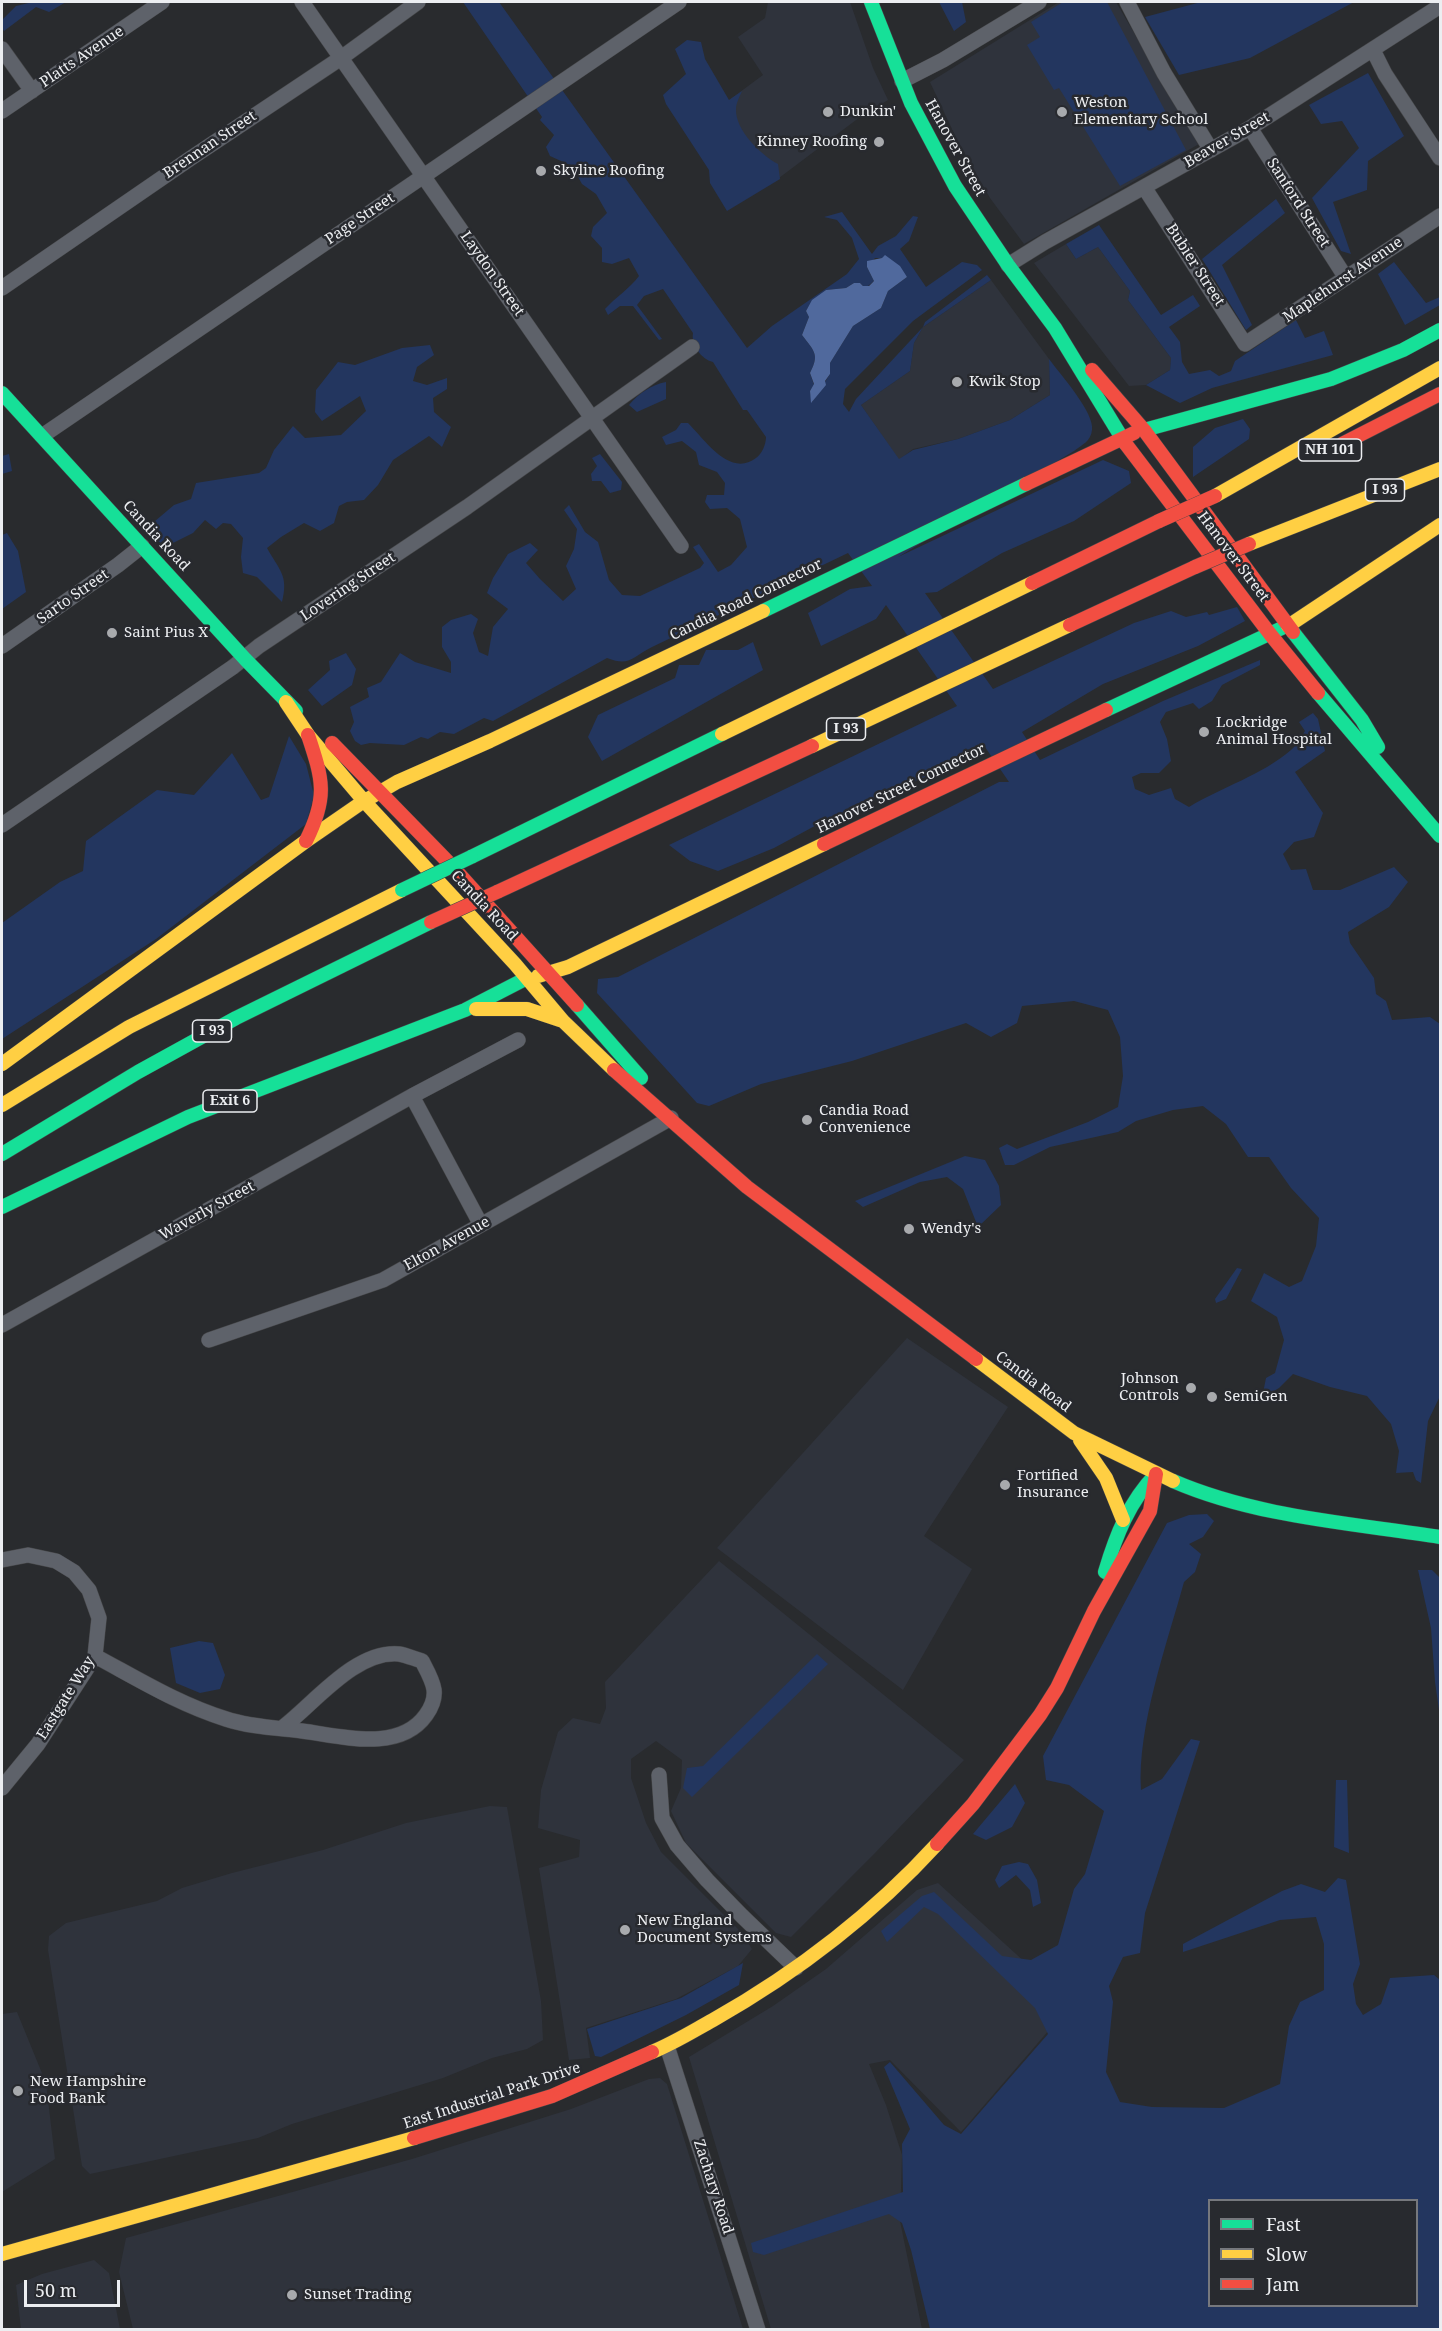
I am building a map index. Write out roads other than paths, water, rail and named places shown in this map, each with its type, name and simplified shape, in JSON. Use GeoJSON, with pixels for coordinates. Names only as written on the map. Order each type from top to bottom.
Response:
{"type":"FeatureCollection","features":[{"type":"Feature","properties":{"kind":"main road","name":"Hanover Street"},"geometry":{"type":"LineString","coordinates":[[871,2],[902,81],[932,145],[955,186],[1008,265],[1055,328],[1144,430],[1288,626],[1362,720],[1405,792]]}},
{"type":"Feature","properties":{"kind":"main road","name":"Hanover Street"},"geometry":{"type":"LineString","coordinates":[[1055,328],[1122,438],[1270,634],[1440,836]]}},
{"type":"Feature","properties":{"kind":"main road","name":"Candia Road Connector"},"geometry":{"type":"LineString","coordinates":[[2,1064],[306,841],[364,801],[397,782],[490,741],[706,639],[871,557],[1122,438],[1144,430],[1331,380],[1403,350],[1440,330]]}},
{"type":"Feature","properties":{"kind":"main road","name":"I 93"},"geometry":{"type":"LineString","coordinates":[[2,1105],[129,1027],[402,890],[1159,521],[1215,496],[1440,368]]}},
{"type":"Feature","properties":{"kind":"main road","name":"Candia Road"},"geometry":{"type":"LineString","coordinates":[[2,393],[245,659],[286,702],[318,729],[381,791],[549,973],[645,1082],[671,1118]]}},
{"type":"Feature","properties":{"kind":"main road","name":"NH 101"},"geometry":{"type":"LineString","coordinates":[[1327,451],[1440,394]]}},
{"type":"Feature","properties":{"kind":"main road","name":"NH 101"},"geometry":{"type":"LineString","coordinates":[[1215,496],[1306,461]]}},
{"type":"Feature","properties":{"kind":"main road","name":"I 93"},"geometry":{"type":"LineString","coordinates":[[2,1154],[138,1072],[236,1018],[431,922],[1195,567],[1440,469]]}},
{"type":"Feature","properties":{"kind":"main road","name":"Hanover Street Connector"},"geometry":{"type":"LineString","coordinates":[[465,1010],[527,978],[568,967],[1018,751],[1288,626],[1372,568],[1440,525]]}},
{"type":"Feature","properties":{"kind":"main road","name":"Candia Road"},"geometry":{"type":"LineString","coordinates":[[286,702],[308,735],[364,801],[527,978],[563,1021],[636,1091],[671,1118],[714,1160],[747,1187],[1074,1433],[1156,1474],[1190,1488],[1268,1510],[1440,1537]]}},
{"type":"Feature","properties":{"kind":"main road"},"geometry":{"type":"LineString","coordinates":[[306,841],[317,821],[323,793],[318,765],[308,735]]}},
{"type":"Feature","properties":{"kind":"main road"},"geometry":{"type":"LineString","coordinates":[[465,1010],[526,1009],[563,1021]]}},
{"type":"Feature","properties":{"kind":"main road","name":"Exit 6"},"geometry":{"type":"LineString","coordinates":[[2,1207],[188,1117],[465,1010]]}},
{"type":"Feature","properties":{"kind":"main road"},"geometry":{"type":"LineString","coordinates":[[1074,1433],[1096,1458],[1113,1491],[1123,1520]]}},
{"type":"Feature","properties":{"kind":"main road","name":"East Industrial Park Drive"},"geometry":{"type":"LineString","coordinates":[[1094,1611],[1123,1520],[1141,1488],[1156,1474]]}},
{"type":"Feature","properties":{"kind":"main road","name":"East Industrial Park Drive"},"geometry":{"type":"LineString","coordinates":[[2,2254],[491,2116],[587,2082],[667,2046],[724,2015],[796,1968],[892,1890],[953,1828],[1040,1715],[1073,1658],[1094,1611],[1150,1511],[1156,1474]]}},
{"type":"Feature","properties":{"kind":"street","name":"Platts Avenue"},"geometry":{"type":"LineString","coordinates":[[2,111],[162,2]]}},
{"type":"Feature","properties":{"kind":"street","name":"Laydon Street"},"geometry":{"type":"LineString","coordinates":[[302,2],[681,546]]}},
{"type":"Feature","properties":{"kind":"street","name":"Brennan Street"},"geometry":{"type":"LineString","coordinates":[[2,288],[341,58],[418,2]]}},
{"type":"Feature","properties":{"kind":"street","name":"Page Street"},"geometry":{"type":"LineString","coordinates":[[42,436],[679,2]]}},
{"type":"Feature","properties":{"kind":"street"},"geometry":{"type":"LineString","coordinates":[[902,81],[943,60],[1039,2]]}},
{"type":"Feature","properties":{"kind":"street"},"geometry":{"type":"LineString","coordinates":[[1127,2],[1164,73],[1211,150]]}},
{"type":"Feature","properties":{"kind":"street","name":"Beaver Street"},"geometry":{"type":"LineString","coordinates":[[1008,265],[1250,128],[1440,6]]}},
{"type":"Feature","properties":{"kind":"street"},"geometry":{"type":"LineString","coordinates":[[2,49],[32,91]]}},
{"type":"Feature","properties":{"kind":"street"},"geometry":{"type":"LineString","coordinates":[[1373,50],[1385,74],[1440,158]]}},
{"type":"Feature","properties":{"kind":"street","name":"Sanford Street"},"geometry":{"type":"LineString","coordinates":[[1250,128],[1346,278]]}},
{"type":"Feature","properties":{"kind":"street","name":"Bubier Street"},"geometry":{"type":"LineString","coordinates":[[1144,187],[1245,344]]}},
{"type":"Feature","properties":{"kind":"street","name":"Maplehurst Avenue"},"geometry":{"type":"LineString","coordinates":[[1245,344],[1440,216]]}},
{"type":"Feature","properties":{"kind":"street","name":"Lovering Street"},"geometry":{"type":"LineString","coordinates":[[2,825],[245,659],[259,646],[467,507],[692,347]]}},
{"type":"Feature","properties":{"kind":"street","name":"Sarto Street"},"geometry":{"type":"LineString","coordinates":[[2,646],[142,546]]}},
{"type":"Feature","properties":{"kind":"street","name":"Waverly Street"},"geometry":{"type":"LineString","coordinates":[[2,1325],[412,1096],[518,1040]]}},
{"type":"Feature","properties":{"kind":"street"},"geometry":{"type":"LineString","coordinates":[[412,1096],[482,1225]]}},
{"type":"Feature","properties":{"kind":"street","name":"Elton Avenue"},"geometry":{"type":"LineString","coordinates":[[209,1340],[383,1280],[671,1118]]}},
{"type":"Feature","properties":{"kind":"street","name":"Eastgate Way"},"geometry":{"type":"LineString","coordinates":[[2,1560],[28,1555],[57,1561],[74,1572],[90,1590],[99,1618],[95,1656],[38,1744],[2,1788]]}},
{"type":"Feature","properties":{"kind":"street"},"geometry":{"type":"LineString","coordinates":[[95,1656],[147,1686],[200,1710],[229,1720],[282,1728],[378,1739],[400,1735],[419,1724],[434,1704],[433,1683],[422,1661],[400,1654],[379,1656],[358,1665],[340,1678],[301,1714],[282,1728]]}},
{"type":"Feature","properties":{"kind":"street"},"geometry":{"type":"LineString","coordinates":[[659,1775],[662,1818],[678,1845],[735,1909],[796,1968]]}},
{"type":"Feature","properties":{"kind":"street","name":"Zachary Road"},"geometry":{"type":"LineString","coordinates":[[667,2046],[758,2330]]}},
{"type":"Feature","properties":{"kind":"place","name":"Dunkin'"},"geometry":{"type":"Point","coordinates":[828,112]}},
{"type":"Feature","properties":{"kind":"place","name":"Weston Elementary School"},"geometry":{"type":"Point","coordinates":[1062,112]}},
{"type":"Feature","properties":{"kind":"place","name":"Kinney Roofing"},"geometry":{"type":"Point","coordinates":[879,142]}},
{"type":"Feature","properties":{"kind":"place","name":"Skyline Roofing"},"geometry":{"type":"Point","coordinates":[541,171]}},
{"type":"Feature","properties":{"kind":"place","name":"Kwik Stop"},"geometry":{"type":"Point","coordinates":[957,382]}},
{"type":"Feature","properties":{"kind":"place","name":"Saint Pius X"},"geometry":{"type":"Point","coordinates":[112,633]}},
{"type":"Feature","properties":{"kind":"place","name":"Lockridge Animal Hospital"},"geometry":{"type":"Point","coordinates":[1204,732]}},
{"type":"Feature","properties":{"kind":"place","name":"Candia Road Convenience"},"geometry":{"type":"Point","coordinates":[807,1120]}},
{"type":"Feature","properties":{"kind":"place","name":"Wendy's"},"geometry":{"type":"Point","coordinates":[909,1229]}},
{"type":"Feature","properties":{"kind":"place","name":"Johnson Controls"},"geometry":{"type":"Point","coordinates":[1191,1388]}},
{"type":"Feature","properties":{"kind":"place","name":"SemiGen"},"geometry":{"type":"Point","coordinates":[1212,1397]}},
{"type":"Feature","properties":{"kind":"place","name":"Fortified Insurance"},"geometry":{"type":"Point","coordinates":[1005,1485]}},
{"type":"Feature","properties":{"kind":"place","name":"New England Document Systems"},"geometry":{"type":"Point","coordinates":[625,1930]}},
{"type":"Feature","properties":{"kind":"place","name":"New Hampshire Food Bank"},"geometry":{"type":"Point","coordinates":[18,2091]}},
{"type":"Feature","properties":{"kind":"place","name":"Sunset Trading"},"geometry":{"type":"Point","coordinates":[292,2295]}}]}
